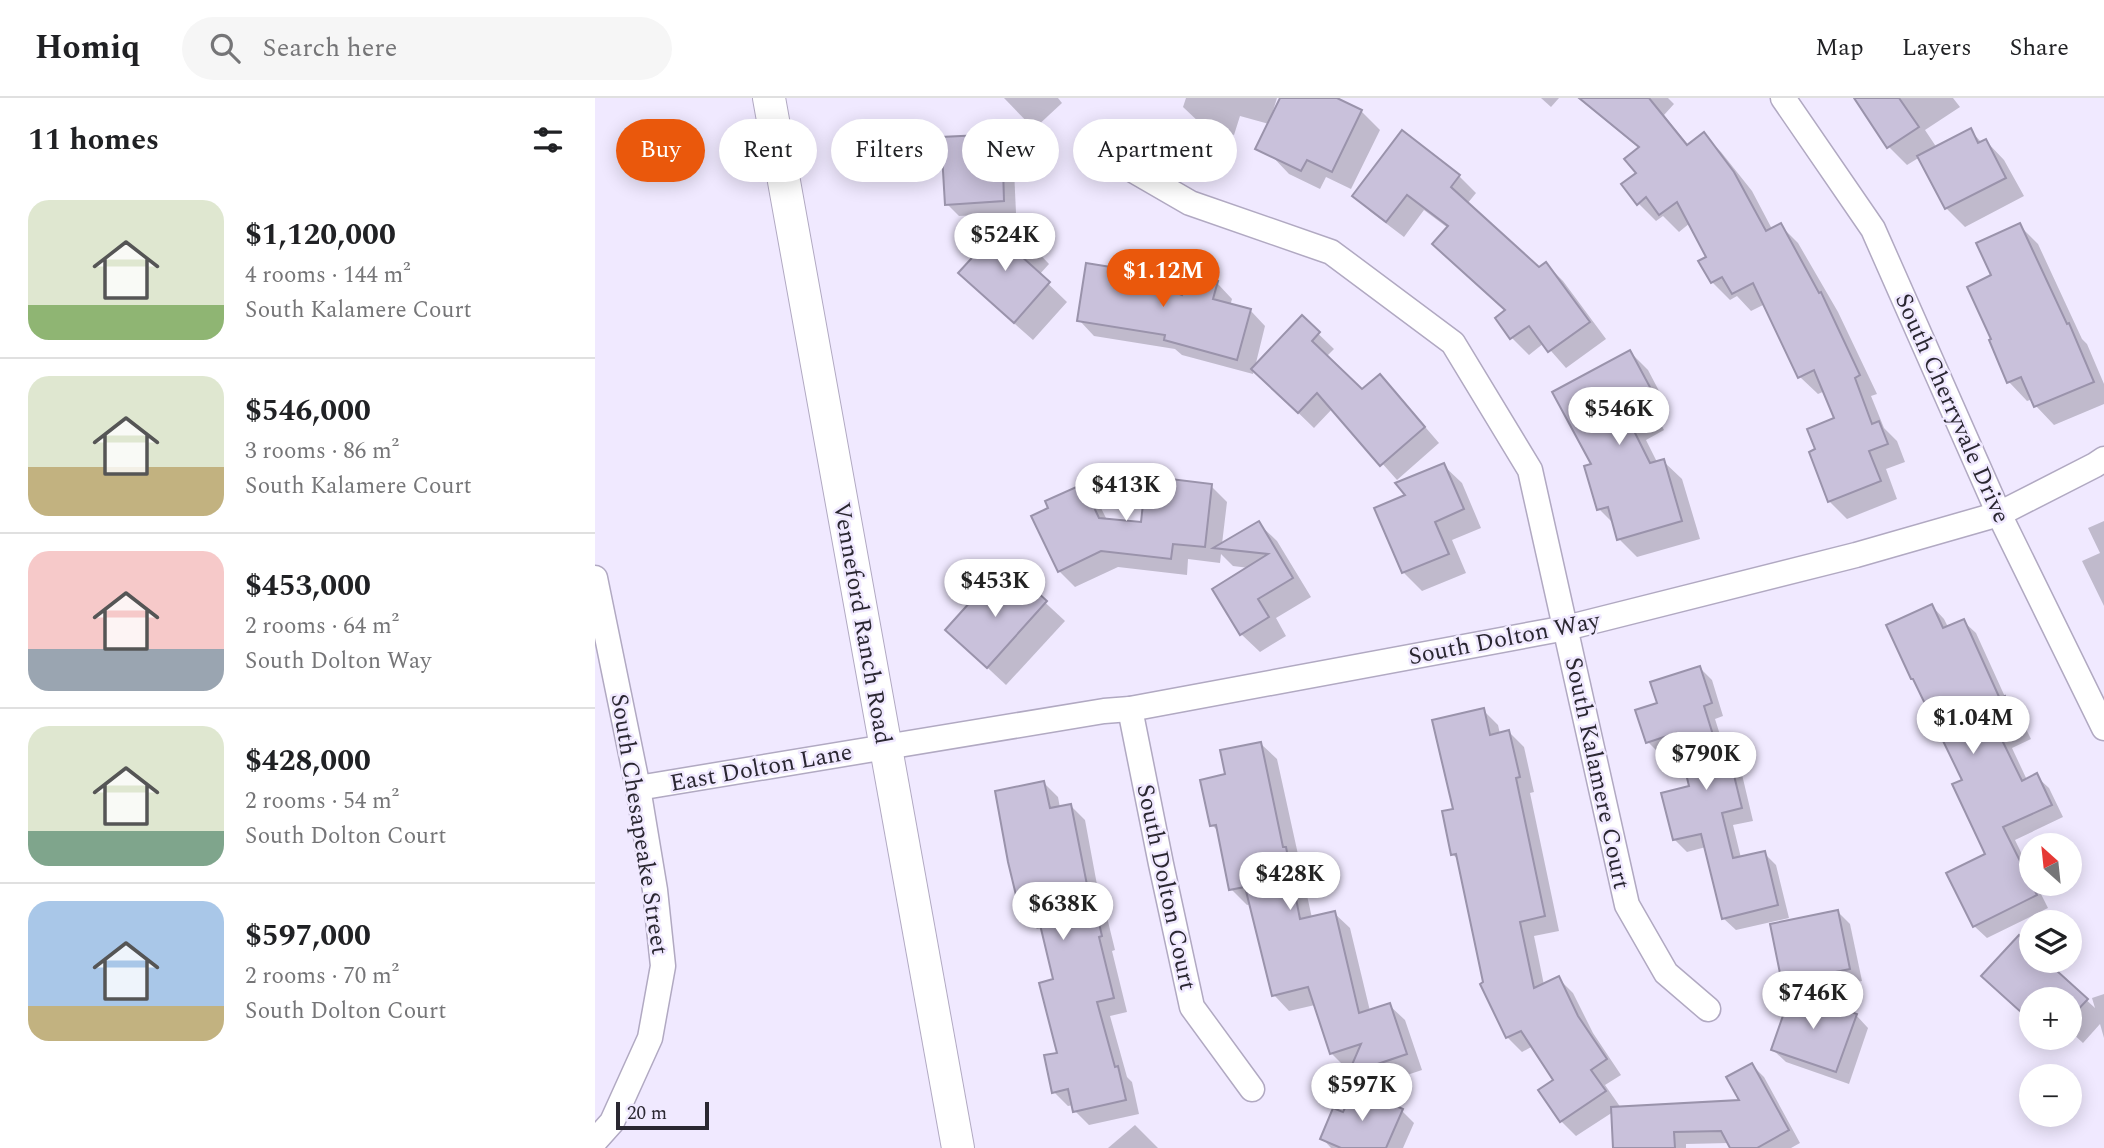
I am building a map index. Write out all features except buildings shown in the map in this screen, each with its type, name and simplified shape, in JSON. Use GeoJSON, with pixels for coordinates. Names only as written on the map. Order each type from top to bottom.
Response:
{"type":"FeatureCollection","features":[{"type":"Feature","properties":{"kind":"street","name":"Venneford Ranch Road"},"geometry":{"type":"LineString","coordinates":[[769,98],[958,1148]]}},
{"type":"Feature","properties":{"kind":"street","name":"South Cherryvale Drive"},"geometry":{"type":"LineString","coordinates":[[1783,98],[1873,229],[1999,514],[2104,728]]}},
{"type":"Feature","properties":{"kind":"street","name":"South Kalamere Court"},"geometry":{"type":"LineString","coordinates":[[1154,182],[1191,203],[1331,252],[1453,343],[1530,470],[1627,905],[1666,973],[1708,1009]]}},
{"type":"Feature","properties":{"kind":"street","name":"South Dolton Way"},"geometry":{"type":"LineString","coordinates":[[885,746],[1130,709],[1566,628],[1856,555],[1999,514],[2104,459]]}},
{"type":"Feature","properties":{"kind":"street","name":"South Chesapeake Street"},"geometry":{"type":"LineString","coordinates":[[595,578],[638,788],[655,890],[663,966],[650,1038],[612,1122],[595,1140]]}},
{"type":"Feature","properties":{"kind":"street","name":"South Dolton Court"},"geometry":{"type":"LineString","coordinates":[[1130,709],[1192,1007],[1252,1089]]}},
{"type":"Feature","properties":{"kind":"street","name":"East Dolton Lane"},"geometry":{"type":"LineString","coordinates":[[638,788],[885,746]]}}]}
